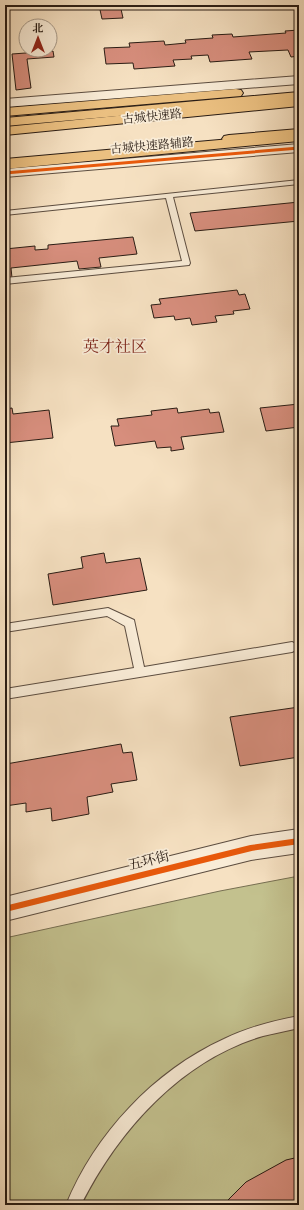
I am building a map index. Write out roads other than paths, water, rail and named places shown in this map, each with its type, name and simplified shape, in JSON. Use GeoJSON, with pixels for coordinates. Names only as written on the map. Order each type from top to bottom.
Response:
{"type":"FeatureCollection","features":[{"type":"Feature","properties":{"kind":"main road"},"geometry":{"type":"LineString","coordinates":[[5,112],[299,88]]}},
{"type":"Feature","properties":{"kind":"main road"},"geometry":{"type":"LineString","coordinates":[[5,122],[299,96]]}},
{"type":"Feature","properties":{"kind":"main road","name":"古城快速路"},"geometry":{"type":"LineString","coordinates":[[5,131],[299,102]]}},
{"type":"Feature","properties":{"kind":"main road","name":"古城快速路"},"geometry":{"type":"LineString","coordinates":[[5,152],[299,126]]}},
{"type":"Feature","properties":{"kind":"main road","name":"古城快速路辅路"},"geometry":{"type":"LineString","coordinates":[[5,160],[299,133]]}},
{"type":"Feature","properties":{"kind":"main road"},"geometry":{"type":"LineString","coordinates":[[5,164],[299,137]]}},
{"type":"Feature","properties":{"kind":"street"},"geometry":{"type":"LineString","coordinates":[[5,103],[299,80]]}},
{"type":"Feature","properties":{"kind":"street"},"geometry":{"type":"LineString","coordinates":[[5,173],[299,148]]}},
{"type":"Feature","properties":{"kind":"street","name":"五环街"},"geometry":{"type":"LineString","coordinates":[[5,909],[251,848],[299,841]]}},
{"type":"Feature","properties":{"kind":"lane"},"geometry":{"type":"LineString","coordinates":[[5,213],[299,182]]}},
{"type":"Feature","properties":{"kind":"lane"},"geometry":{"type":"LineString","coordinates":[[5,281],[186,263],[169,196]]}},
{"type":"Feature","properties":{"kind":"lane"},"geometry":{"type":"LineString","coordinates":[[5,628],[108,612],[130,623],[140,672]]}},
{"type":"Feature","properties":{"kind":"lane"},"geometry":{"type":"LineString","coordinates":[[5,694],[292,647]]}},
{"type":"Feature","properties":{"kind":"lane"},"geometry":{"type":"LineString","coordinates":[[73,1205],[98,1160],[125,1125],[159,1089],[185,1068],[218,1048],[253,1033],[299,1022]]}},
{"type":"Feature","properties":{"kind":"district","name":"英才社区"},"geometry":{"type":"Point","coordinates":[115,347]}}]}
